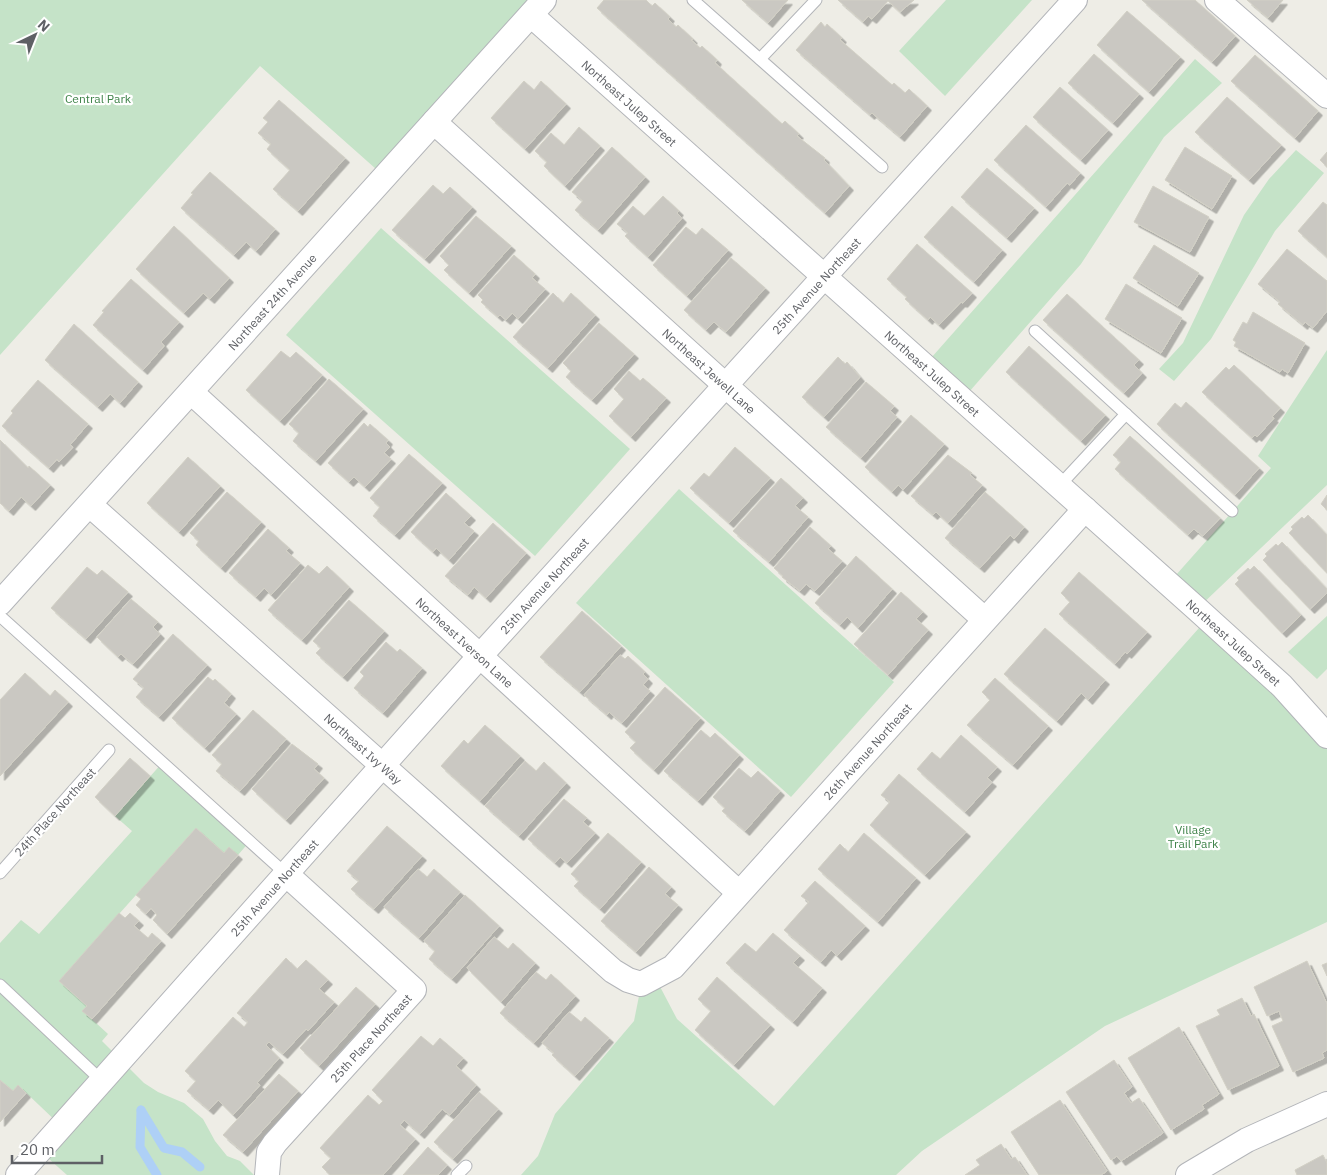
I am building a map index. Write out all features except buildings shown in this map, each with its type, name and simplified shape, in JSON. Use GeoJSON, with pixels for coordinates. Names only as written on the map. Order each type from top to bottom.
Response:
{"type":"FeatureCollection","features":[{"type":"Feature","properties":{"kind":"street","name":"25th Avenue Northeast"},"geometry":{"type":"LineString","coordinates":[[18,1175],[480,656],[1075,0]]}},
{"type":"Feature","properties":{"kind":"street"},"geometry":{"type":"LineString","coordinates":[[1217,0],[1327,96]]}},
{"type":"Feature","properties":{"kind":"street","name":"Northeast Julep Street"},"geometry":{"type":"LineString","coordinates":[[538,7],[824,278],[1282,686],[1327,736]]}},
{"type":"Feature","properties":{"kind":"street","name":"Northeast 24th Avenue"},"geometry":{"type":"LineString","coordinates":[[0,603],[538,7]]}},
{"type":"Feature","properties":{"kind":"street","name":"Northeast Jewell Lane"},"geometry":{"type":"LineString","coordinates":[[434,122],[984,620]]}},
{"type":"Feature","properties":{"kind":"street","name":"Northeast Iverson Lane"},"geometry":{"type":"LineString","coordinates":[[191,392],[738,892]]}},
{"type":"Feature","properties":{"kind":"street","name":"Northeast Ivy Way"},"geometry":{"type":"LineString","coordinates":[[90,505],[613,971],[628,980],[641,984]]}},
{"type":"Feature","properties":{"kind":"street","name":"26th Avenue Northeast"},"geometry":{"type":"LineString","coordinates":[[641,984],[673,967],[738,892],[1085,509]]}},
{"type":"Feature","properties":{"kind":"street","name":"25th Place Northeast"},"geometry":{"type":"LineString","coordinates":[[267,1175],[268,1152],[275,1142],[414,990],[286,874]]}},
{"type":"Feature","properties":{"kind":"street"},"geometry":{"type":"LineString","coordinates":[[1188,1175],[1247,1140],[1327,1104]]}},
{"type":"Feature","properties":{"kind":"lane"},"geometry":{"type":"LineString","coordinates":[[693,0],[882,167]]}},
{"type":"Feature","properties":{"kind":"lane"},"geometry":{"type":"LineString","coordinates":[[760,59],[816,0]]}},
{"type":"Feature","properties":{"kind":"lane"},"geometry":{"type":"LineString","coordinates":[[1035,331],[1232,511]]}},
{"type":"Feature","properties":{"kind":"lane"},"geometry":{"type":"LineString","coordinates":[[1059,486],[1126,414]]}},
{"type":"Feature","properties":{"kind":"lane"},"geometry":{"type":"LineString","coordinates":[[0,616],[286,874]]}},
{"type":"Feature","properties":{"kind":"lane","name":"24th Place Northeast"},"geometry":{"type":"LineString","coordinates":[[0,873],[109,750]]}},
{"type":"Feature","properties":{"kind":"lane"},"geometry":{"type":"LineString","coordinates":[[0,985],[102,1081]]}},
{"type":"Feature","properties":{"kind":"lane"},"geometry":{"type":"LineString","coordinates":[[457,1175],[466,1166]]}},
{"type":"Feature","properties":{"kind":"green space","name":"Central Park"},"geometry":{"type":"Polygon","coordinates":[[[0,0],[544,0],[385,177],[260,66],[0,355],[0,0]]]}},
{"type":"Feature","properties":{"kind":"green space"},"geometry":{"type":"Polygon","coordinates":[[[946,0],[1032,0],[945,96],[899,51],[946,0]]]}},
{"type":"Feature","properties":{"kind":"green space"},"geometry":{"type":"Polygon","coordinates":[[[1195,59],[1222,83],[1164,137],[1081,264],[962,400],[924,366],[1195,59]]]}},
{"type":"Feature","properties":{"kind":"green space"},"geometry":{"type":"Polygon","coordinates":[[[1296,150],[1324,173],[1275,231],[1211,339],[1174,381],[1159,369],[1183,343],[1244,215],[1269,179],[1296,150]]]}},
{"type":"Feature","properties":{"kind":"green space"},"geometry":{"type":"Polygon","coordinates":[[[381,228],[630,449],[535,556],[286,335],[381,228]]]}},
{"type":"Feature","properties":{"kind":"green space"},"geometry":{"type":"Polygon","coordinates":[[[1327,350],[1327,485],[1197,609],[1168,584],[1271,468],[1258,456],[1327,350]]]}},
{"type":"Feature","properties":{"kind":"green space"},"geometry":{"type":"Polygon","coordinates":[[[679,489],[894,682],[791,797],[576,603],[679,489]]]}},
{"type":"Feature","properties":{"kind":"green space"},"geometry":{"type":"Polygon","coordinates":[[[1327,616],[1327,669],[1317,679],[1288,652],[1327,616]]]}},
{"type":"Feature","properties":{"kind":"green space","name":"Village Trail Park"},"geometry":{"type":"Polygon","coordinates":[[[1207,619],[1327,736],[1327,922],[1105,1026],[922,1151],[896,1175],[521,1175],[538,1156],[555,1114],[634,1021],[641,986],[656,979],[677,1019],[774,1106],[1207,619]]]}},
{"type":"Feature","properties":{"kind":"green space"},"geometry":{"type":"Polygon","coordinates":[[[163,762],[250,841],[238,855],[224,853],[196,828],[59,981],[87,1006],[83,1011],[108,1034],[102,1041],[144,1083],[158,1092],[184,1103],[203,1119],[215,1141],[227,1156],[240,1161],[254,1175],[67,1175],[40,1151],[61,1126],[18,1085],[13,1091],[0,1080],[0,943],[21,920],[39,934],[132,831],[115,816],[163,762]]]}},
{"type":"Feature","properties":{"kind":"waterway"},"geometry":{"type":"LineString","coordinates":[[141,1110],[164,1148],[182,1152],[200,1167]]}},
{"type":"Feature","properties":{"kind":"waterway"},"geometry":{"type":"LineString","coordinates":[[141,1110],[140,1147],[157,1175]]}}]}
